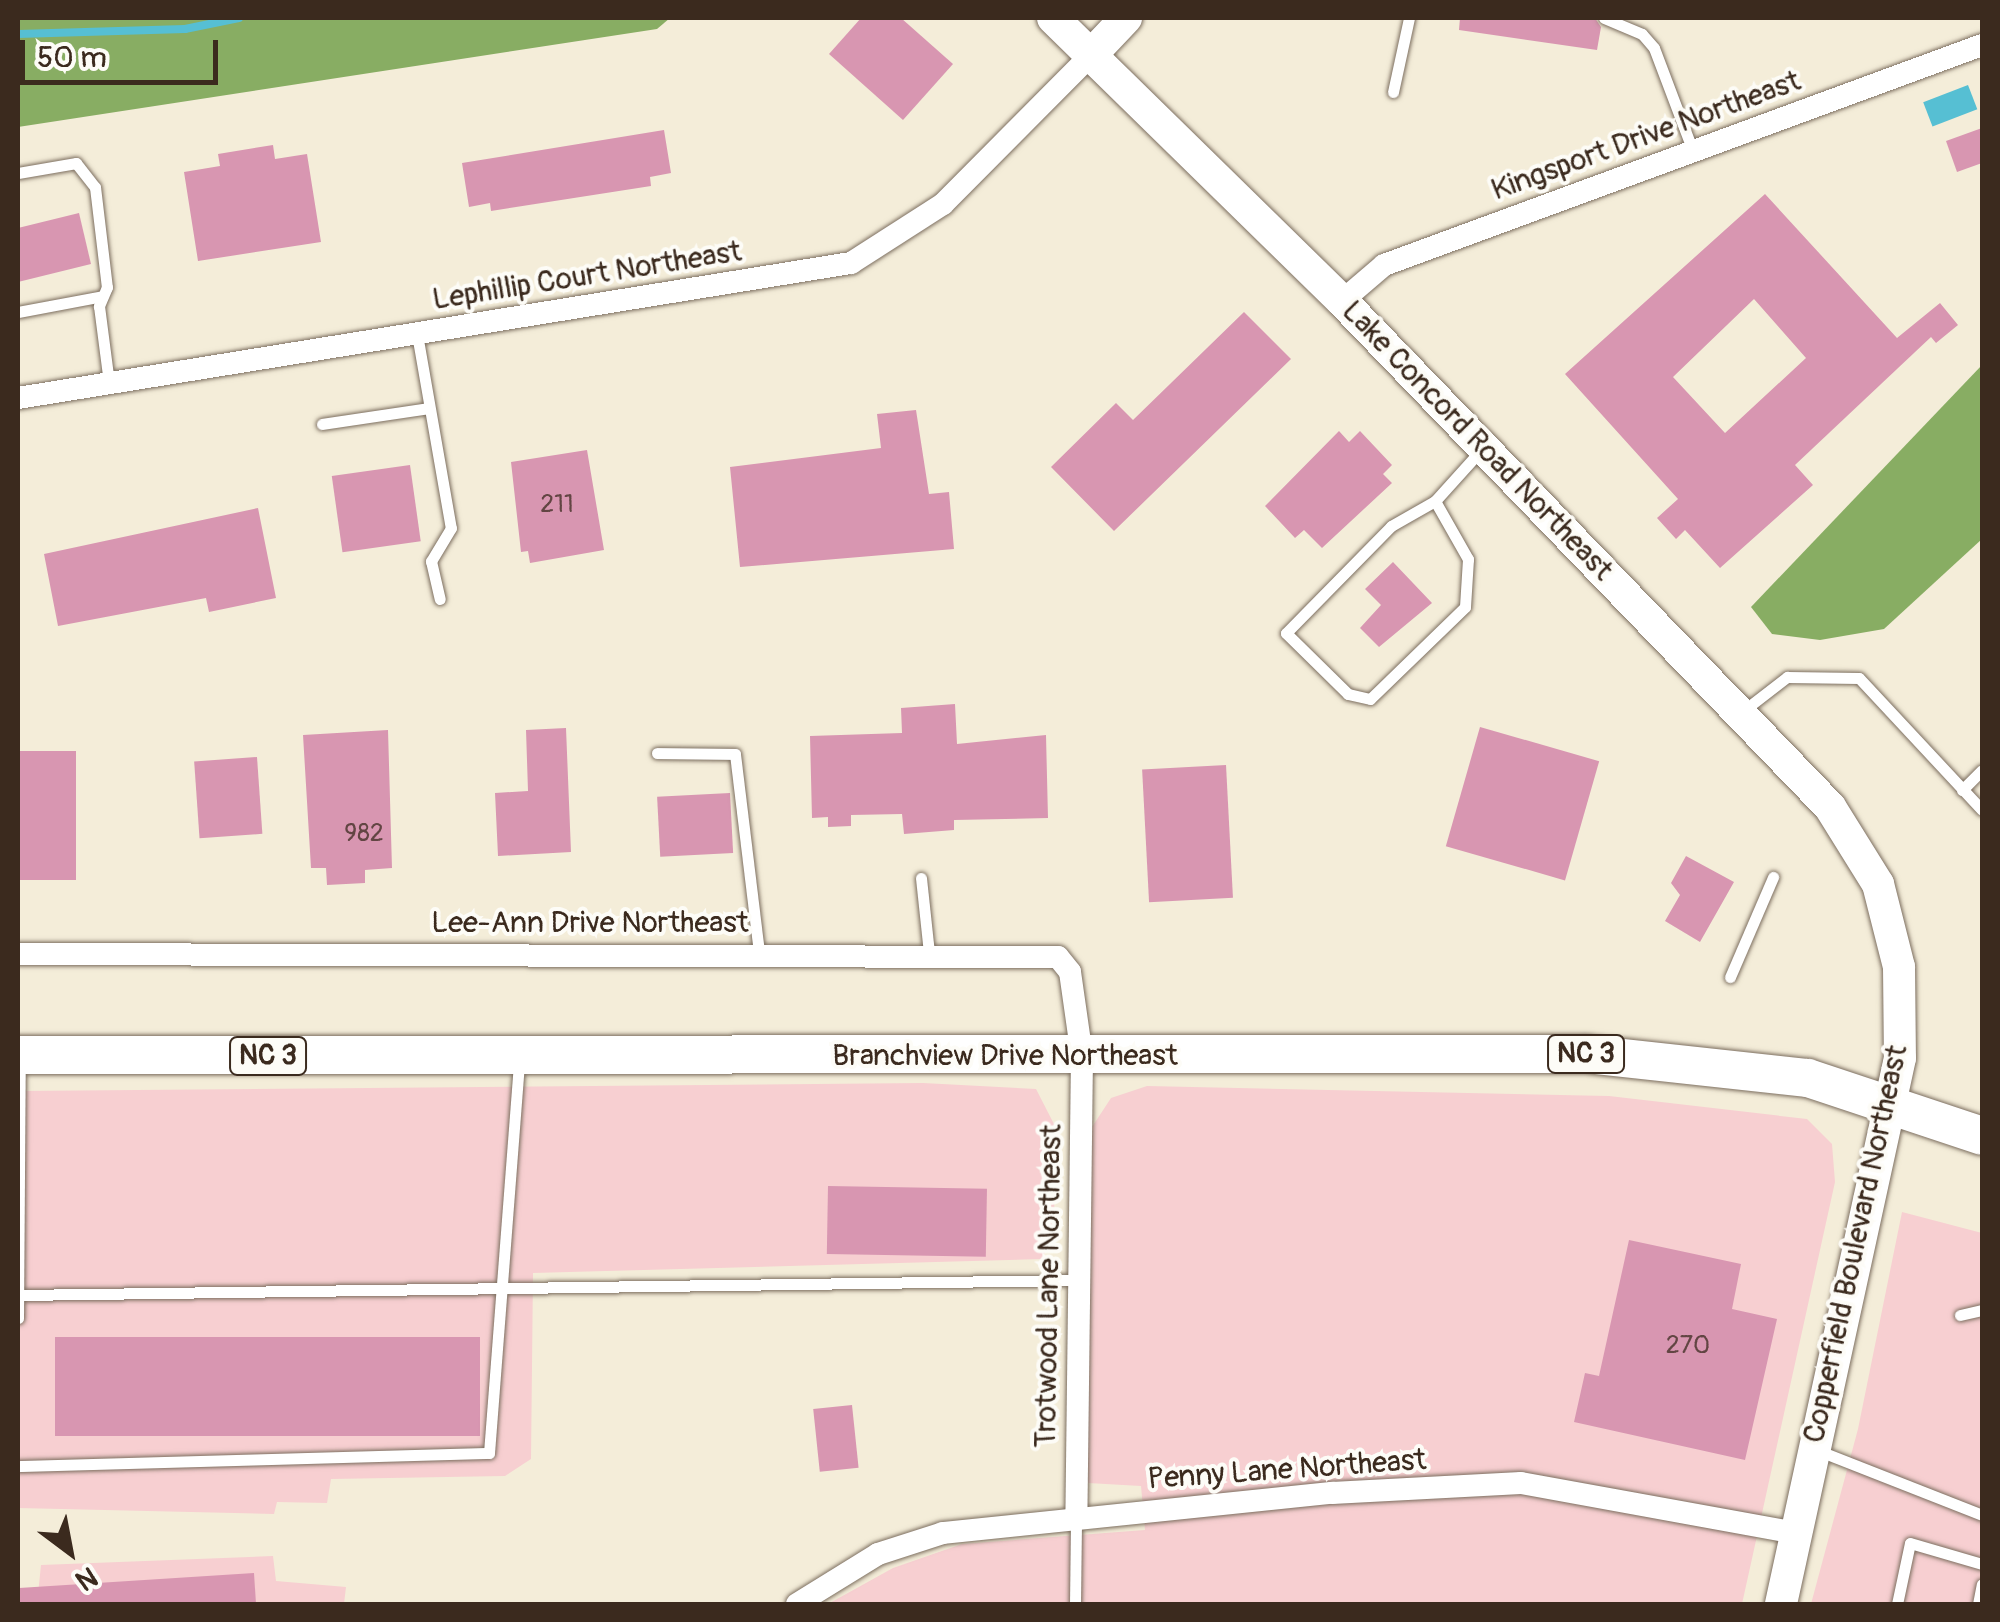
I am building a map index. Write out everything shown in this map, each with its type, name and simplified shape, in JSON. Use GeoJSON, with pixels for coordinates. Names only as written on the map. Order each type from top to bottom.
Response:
{"type":"FeatureCollection","features":[{"type":"Feature","properties":{"kind":"main road","name":"Lake Concord Road Northeast"},"geometry":{"type":"LineString","coordinates":[[1053,18],[1342,302],[1830,807],[1878,884]]}},
{"type":"Feature","properties":{"kind":"main road"},"geometry":{"type":"LineString","coordinates":[[1092,56],[1126,18]]}},
{"type":"Feature","properties":{"kind":"main road","name":"Copperfield Boulevard Northeast"},"geometry":{"type":"LineString","coordinates":[[1781,1604],[1900,1058],[1899,967],[1878,884]]}},
{"type":"Feature","properties":{"kind":"main road","name":"Branchview Drive Northeast"},"geometry":{"type":"LineString","coordinates":[[19,1055],[1586,1054],[1808,1078],[1892,1101],[1982,1136]]}},
{"type":"Feature","properties":{"kind":"street","name":"Kingsport Drive Northeast"},"geometry":{"type":"LineString","coordinates":[[1342,302],[1384,265],[1982,45]]}},
{"type":"Feature","properties":{"kind":"street","name":"Lephillip Court Northeast"},"geometry":{"type":"LineString","coordinates":[[18,398],[850,263],[943,204],[1092,56]]}},
{"type":"Feature","properties":{"kind":"street","name":"Lee-Ann Drive Northeast"},"geometry":{"type":"LineString","coordinates":[[18,954],[929,953],[1058,957],[1070,972],[1082,1056]]}},
{"type":"Feature","properties":{"kind":"street","name":"Trotwood Lane Northeast"},"geometry":{"type":"LineString","coordinates":[[1076,1517],[1082,1056]]}},
{"type":"Feature","properties":{"kind":"street","name":"Penny Lane Northeast"},"geometry":{"type":"LineString","coordinates":[[797,1604],[878,1554],[943,1533],[1076,1517],[1520,1483],[1795,1533]]}},
{"type":"Feature","properties":{"kind":"lane"},"geometry":{"type":"LineString","coordinates":[[1604,18],[1642,34],[1667,71],[1693,151]]}},
{"type":"Feature","properties":{"kind":"lane"},"geometry":{"type":"LineString","coordinates":[[1393,92],[1407,22]]}},
{"type":"Feature","properties":{"kind":"lane"},"geometry":{"type":"LineString","coordinates":[[18,174],[76,163],[87,170],[95,187],[104,296],[99,306],[109,383]]}},
{"type":"Feature","properties":{"kind":"lane"},"geometry":{"type":"LineString","coordinates":[[18,312],[104,296]]}},
{"type":"Feature","properties":{"kind":"lane"},"geometry":{"type":"LineString","coordinates":[[417,334],[451,528],[431,561],[440,599]]}},
{"type":"Feature","properties":{"kind":"lane"},"geometry":{"type":"LineString","coordinates":[[322,424],[429,408]]}},
{"type":"Feature","properties":{"kind":"lane"},"geometry":{"type":"LineString","coordinates":[[1436,501],[1468,559],[1464,607],[1370,698],[1348,694],[1286,633],[1391,526],[1436,501],[1482,449]]}},
{"type":"Feature","properties":{"kind":"lane"},"geometry":{"type":"LineString","coordinates":[[1740,714],[1787,676],[1859,678],[1982,810]]}},
{"type":"Feature","properties":{"kind":"lane"},"geometry":{"type":"LineString","coordinates":[[657,754],[735,754],[759,953]]}},
{"type":"Feature","properties":{"kind":"lane"},"geometry":{"type":"LineString","coordinates":[[1962,790],[1982,770]]}},
{"type":"Feature","properties":{"kind":"lane"},"geometry":{"type":"LineString","coordinates":[[1730,977],[1774,877]]}},
{"type":"Feature","properties":{"kind":"lane"},"geometry":{"type":"LineString","coordinates":[[921,878],[929,953]]}},
{"type":"Feature","properties":{"kind":"lane"},"geometry":{"type":"LineString","coordinates":[[18,1318],[19,1055]]}},
{"type":"Feature","properties":{"kind":"lane"},"geometry":{"type":"LineString","coordinates":[[18,1466],[489,1453],[506,1288],[520,1056]]}},
{"type":"Feature","properties":{"kind":"lane"},"geometry":{"type":"LineString","coordinates":[[18,1295],[1079,1280]]}},
{"type":"Feature","properties":{"kind":"lane"},"geometry":{"type":"LineString","coordinates":[[1960,1316],[1982,1310]]}},
{"type":"Feature","properties":{"kind":"lane"},"geometry":{"type":"LineString","coordinates":[[1813,1449],[1982,1515]]}},
{"type":"Feature","properties":{"kind":"lane"},"geometry":{"type":"LineString","coordinates":[[1075,1604],[1076,1517]]}},
{"type":"Feature","properties":{"kind":"lane"},"geometry":{"type":"LineString","coordinates":[[1896,1604],[1910,1543],[1982,1564]]}},
{"type":"Feature","properties":{"kind":"lane"},"geometry":{"type":"LineString","coordinates":[[1978,1604],[1982,1584]]}},
{"type":"Feature","properties":{"kind":"shaded area"},"geometry":{"type":"Polygon","coordinates":[[[923,1083],[1036,1089],[1055,1126],[1054,1232],[1042,1259],[533,1273],[531,1459],[505,1476],[331,1479],[327,1503],[277,1502],[274,1514],[18,1508],[18,1091],[923,1083]]]}},
{"type":"Feature","properties":{"kind":"shaded area"},"geometry":{"type":"Polygon","coordinates":[[[1147,1086],[1609,1096],[1807,1119],[1832,1144],[1835,1182],[1742,1604],[828,1604],[893,1568],[962,1544],[1145,1530],[1141,1486],[1088,1483],[1082,1452],[1092,1127],[1111,1098],[1147,1086]]]}},
{"type":"Feature","properties":{"kind":"shaded area"},"geometry":{"type":"Polygon","coordinates":[[[1902,1212],[1982,1233],[1982,1604],[1811,1604],[1858,1429],[1902,1212]]]}},
{"type":"Feature","properties":{"kind":"shaded area"},"geometry":{"type":"Polygon","coordinates":[[[273,1556],[276,1581],[346,1587],[344,1604],[37,1604],[41,1565],[273,1556]]]}},
{"type":"Feature","properties":{"kind":"green space"},"geometry":{"type":"Polygon","coordinates":[[[18,18],[670,18],[657,29],[18,127],[18,18]]]}},
{"type":"Feature","properties":{"kind":"green space"},"geometry":{"type":"Polygon","coordinates":[[[1982,365],[1982,539],[1884,629],[1820,640],[1772,634],[1751,607],[1982,365]]]}},
{"type":"Feature","properties":{"kind":"water"},"geometry":{"type":"Polygon","coordinates":[[[1968,85],[1977,109],[1933,126],[1923,102],[1968,85]]]}},
{"type":"Feature","properties":{"kind":"building"},"geometry":{"type":"Polygon","coordinates":[[[861,18],[901,18],[953,64],[903,120],[829,54],[861,18]]]}},
{"type":"Feature","properties":{"kind":"building"},"geometry":{"type":"Polygon","coordinates":[[[1460,18],[1595,18],[1601,27],[1597,50],[1459,30],[1460,18]]]}},
{"type":"Feature","properties":{"kind":"building"},"geometry":{"type":"Polygon","coordinates":[[[1982,128],[1982,163],[1957,172],[1946,141],[1982,128]]]}},
{"type":"Feature","properties":{"kind":"building"},"geometry":{"type":"Polygon","coordinates":[[[664,130],[671,173],[650,177],[651,186],[491,211],[490,203],[469,207],[462,163],[664,130]]]}},
{"type":"Feature","properties":{"kind":"building"},"geometry":{"type":"Polygon","coordinates":[[[273,145],[275,159],[307,154],[321,242],[198,261],[184,172],[220,166],[218,154],[273,145]]]}},
{"type":"Feature","properties":{"kind":"building"},"geometry":{"type":"Polygon","coordinates":[[[1765,194],[1897,338],[1940,303],[1958,325],[1936,343],[1931,337],[1795,465],[1813,485],[1720,568],[1685,530],[1676,539],[1657,518],[1678,499],[1565,374],[1765,194]],[[1754,299],[1673,377],[1725,433],[1806,358],[1754,299]]]}},
{"type":"Feature","properties":{"kind":"building"},"geometry":{"type":"Polygon","coordinates":[[[79,213],[91,264],[18,282],[18,228],[79,213]]]}},
{"type":"Feature","properties":{"kind":"building"},"geometry":{"type":"Polygon","coordinates":[[[1244,312],[1291,359],[1114,531],[1051,467],[1116,403],[1133,420],[1244,312]]]}},
{"type":"Feature","properties":{"kind":"building"},"geometry":{"type":"Polygon","coordinates":[[[916,410],[929,494],[949,492],[954,549],[740,567],[730,467],[881,448],[877,414],[916,410]]]}},
{"type":"Feature","properties":{"kind":"building"},"geometry":{"type":"Polygon","coordinates":[[[1339,431],[1349,442],[1360,431],[1392,465],[1383,474],[1392,483],[1322,548],[1304,530],[1295,538],[1265,506],[1339,431]]]}},
{"type":"Feature","properties":{"kind":"building"},"geometry":{"type":"Polygon","coordinates":[[[587,450],[604,550],[530,563],[528,551],[521,552],[511,462],[587,450]]]}},
{"type":"Feature","properties":{"kind":"building"},"geometry":{"type":"Polygon","coordinates":[[[410,465],[421,541],[342,552],[332,476],[410,465]]]}},
{"type":"Feature","properties":{"kind":"building"},"geometry":{"type":"Polygon","coordinates":[[[258,508],[276,598],[209,612],[206,598],[58,626],[44,554],[258,508]]]}},
{"type":"Feature","properties":{"kind":"building"},"geometry":{"type":"Polygon","coordinates":[[[1393,562],[1432,603],[1379,647],[1360,628],[1381,605],[1365,589],[1393,562]]]}},
{"type":"Feature","properties":{"kind":"building"},"geometry":{"type":"Polygon","coordinates":[[[955,704],[957,744],[1046,735],[1048,818],[954,820],[954,830],[904,834],[902,814],[851,815],[851,826],[828,827],[828,817],[812,818],[810,736],[902,733],[901,708],[955,704]]]}},
{"type":"Feature","properties":{"kind":"building"},"geometry":{"type":"Polygon","coordinates":[[[1480,727],[1599,761],[1565,880],[1446,846],[1480,727]]]}},
{"type":"Feature","properties":{"kind":"building"},"geometry":{"type":"Polygon","coordinates":[[[566,728],[571,852],[498,856],[495,793],[528,791],[526,730],[566,728]]]}},
{"type":"Feature","properties":{"kind":"building"},"geometry":{"type":"Polygon","coordinates":[[[388,730],[392,868],[365,870],[365,883],[327,885],[326,868],[311,868],[303,735],[388,730]]]}},
{"type":"Feature","properties":{"kind":"building"},"geometry":{"type":"Polygon","coordinates":[[[18,751],[76,751],[76,880],[18,880],[18,751]]]}},
{"type":"Feature","properties":{"kind":"building"},"geometry":{"type":"Polygon","coordinates":[[[257,757],[262,834],[200,838],[194,761],[257,757]]]}},
{"type":"Feature","properties":{"kind":"building"},"geometry":{"type":"Polygon","coordinates":[[[1226,765],[1233,898],[1149,902],[1142,769],[1226,765]]]}},
{"type":"Feature","properties":{"kind":"building"},"geometry":{"type":"Polygon","coordinates":[[[730,793],[733,853],[660,857],[657,797],[730,793]]]}},
{"type":"Feature","properties":{"kind":"building"},"geometry":{"type":"Polygon","coordinates":[[[1686,856],[1734,882],[1700,942],[1665,921],[1680,895],[1671,883],[1686,856]]]}},
{"type":"Feature","properties":{"kind":"building"},"geometry":{"type":"Polygon","coordinates":[[[828,1186],[987,1189],[986,1257],[827,1254],[828,1186]]]}},
{"type":"Feature","properties":{"kind":"building"},"geometry":{"type":"Polygon","coordinates":[[[1629,1240],[1741,1264],[1732,1309],[1777,1319],[1745,1460],[1574,1422],[1585,1373],[1599,1376],[1629,1240]]]}},
{"type":"Feature","properties":{"kind":"building"},"geometry":{"type":"Polygon","coordinates":[[[55,1337],[480,1337],[480,1436],[55,1436],[55,1337]]]}},
{"type":"Feature","properties":{"kind":"building"},"geometry":{"type":"Polygon","coordinates":[[[852,1405],[859,1468],[820,1472],[813,1409],[852,1405]]]}},
{"type":"Feature","properties":{"kind":"building"},"geometry":{"type":"Polygon","coordinates":[[[254,1573],[256,1604],[19,1604],[19,1588],[254,1573]]]}},
{"type":"Feature","properties":{"kind":"waterway"},"geometry":{"type":"LineString","coordinates":[[18,34],[185,29],[239,18]]}}]}
